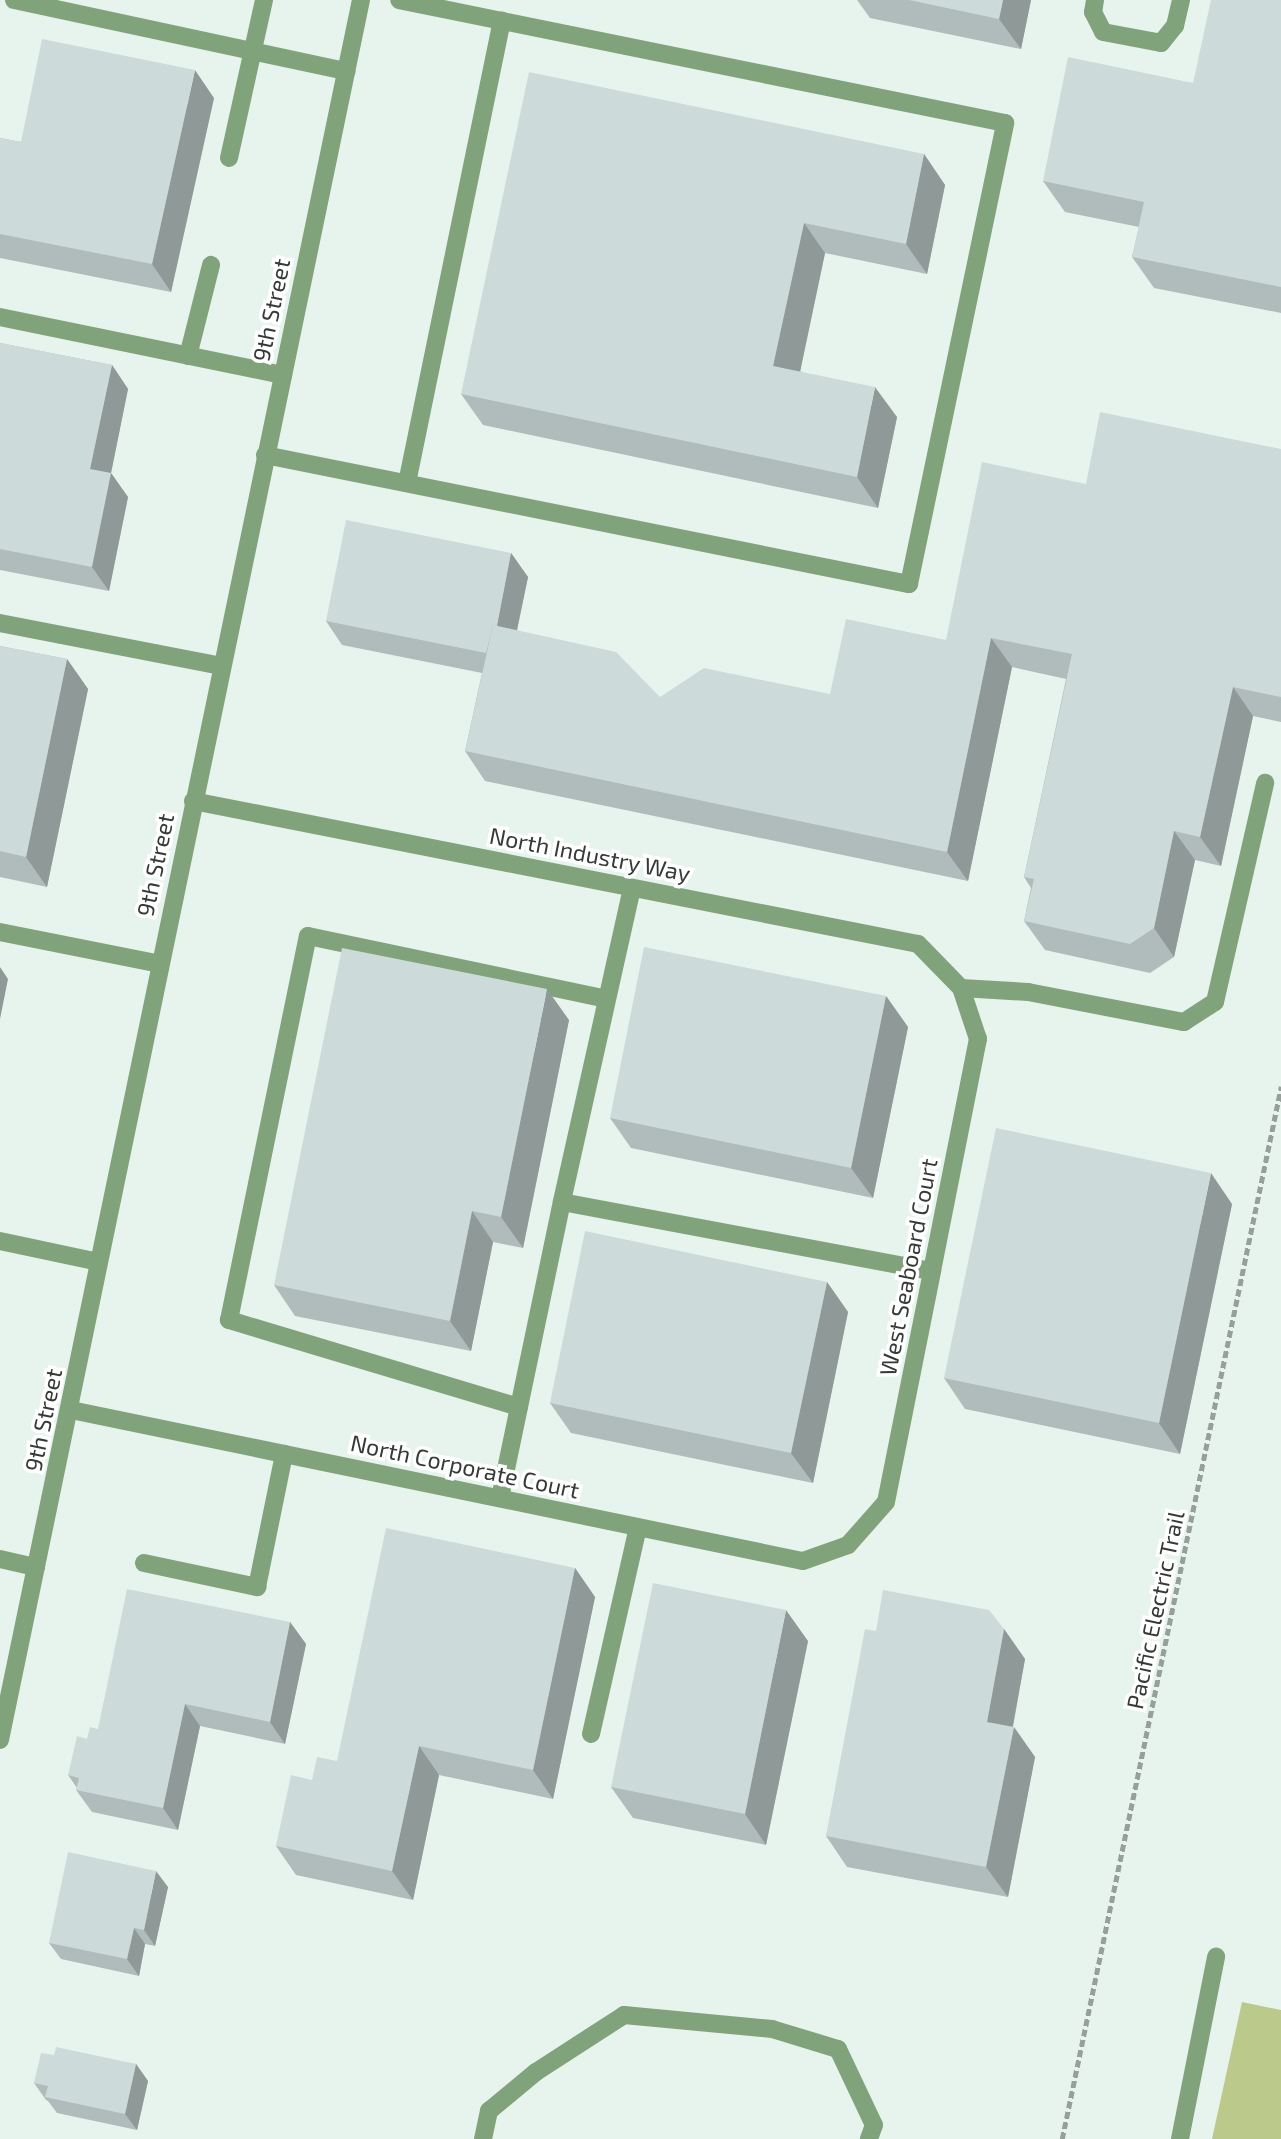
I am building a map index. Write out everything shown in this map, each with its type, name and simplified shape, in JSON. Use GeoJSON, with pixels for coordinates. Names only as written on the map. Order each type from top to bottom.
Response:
{"type":"FeatureCollection","features":[{"type":"Feature","properties":{"kind":"street"},"geometry":{"type":"LineString","coordinates":[[15,0],[346,71]]}},
{"type":"Feature","properties":{"kind":"street"},"geometry":{"type":"LineString","coordinates":[[229,158],[264,0]]}},
{"type":"Feature","properties":{"kind":"street","name":"9th Street"},"geometry":{"type":"LineString","coordinates":[[0,1740],[71,1410],[193,801],[361,0]]}},
{"type":"Feature","properties":{"kind":"street"},"geometry":{"type":"LineString","coordinates":[[265,455],[909,584],[1005,123],[399,0]]}},
{"type":"Feature","properties":{"kind":"street"},"geometry":{"type":"LineString","coordinates":[[1096,0],[1093,12],[1103,32],[1161,43],[1175,26],[1181,0]]}},
{"type":"Feature","properties":{"kind":"street"},"geometry":{"type":"LineString","coordinates":[[407,483],[502,21]]}},
{"type":"Feature","properties":{"kind":"street"},"geometry":{"type":"LineString","coordinates":[[188,356],[211,265]]}},
{"type":"Feature","properties":{"kind":"street"},"geometry":{"type":"LineString","coordinates":[[0,317],[282,375]]}},
{"type":"Feature","properties":{"kind":"street"},"geometry":{"type":"LineString","coordinates":[[0,623],[221,666]]}},
{"type":"Feature","properties":{"kind":"street"},"geometry":{"type":"LineString","coordinates":[[961,988],[1028,992],[1184,1022],[1214,1002],[1265,783]]}},
{"type":"Feature","properties":{"kind":"street","name":"North Industry Way"},"geometry":{"type":"LineString","coordinates":[[193,801],[918,944],[961,988]]}},
{"type":"Feature","properties":{"kind":"street"},"geometry":{"type":"LineString","coordinates":[[500,1498],[632,888]]}},
{"type":"Feature","properties":{"kind":"street"},"geometry":{"type":"LineString","coordinates":[[0,932],[160,964]]}},
{"type":"Feature","properties":{"kind":"street"},"geometry":{"type":"LineString","coordinates":[[519,1407],[229,1320],[308,936],[606,999]]}},
{"type":"Feature","properties":{"kind":"street","name":"West Seaboard Court"},"geometry":{"type":"LineString","coordinates":[[848,1545],[886,1502],[978,1039],[961,988]]}},
{"type":"Feature","properties":{"kind":"street"},"geometry":{"type":"LineString","coordinates":[[562,1202],[932,1271]]}},
{"type":"Feature","properties":{"kind":"street"},"geometry":{"type":"LineString","coordinates":[[0,1241],[99,1262]]}},
{"type":"Feature","properties":{"kind":"street","name":"North Corporate Court"},"geometry":{"type":"LineString","coordinates":[[71,1410],[803,1561],[848,1545]]}},
{"type":"Feature","properties":{"kind":"street"},"geometry":{"type":"LineString","coordinates":[[144,1563],[257,1587],[284,1454]]}},
{"type":"Feature","properties":{"kind":"street"},"geometry":{"type":"LineString","coordinates":[[591,1734],[638,1527]]}},
{"type":"Feature","properties":{"kind":"street"},"geometry":{"type":"LineString","coordinates":[[0,1559],[36,1567]]}},
{"type":"Feature","properties":{"kind":"street"},"geometry":{"type":"LineString","coordinates":[[1180,2139],[1216,1957]]}},
{"type":"Feature","properties":{"kind":"street"},"geometry":{"type":"LineString","coordinates":[[483,2139],[489,2111],[536,2071],[624,2015],[772,2029],[838,2049],[874,2125],[869,2139]]}},
{"type":"Feature","properties":{"kind":"path","name":"Pacific Electric Trail"},"geometry":{"type":"LineString","coordinates":[[1062,2139],[1281,1087]]}},
{"type":"Feature","properties":{"kind":"green space"},"geometry":{"type":"Polygon","coordinates":[[[1242,2002],[1281,2010],[1281,2139],[1212,2139],[1242,2002]]]}},
{"type":"Feature","properties":{"kind":"building"},"geometry":{"type":"Polygon","coordinates":[[[909,0],[1003,0],[999,19],[909,0]]]}},
{"type":"Feature","properties":{"kind":"building"},"geometry":{"type":"Polygon","coordinates":[[[1211,0],[1281,0],[1281,287],[1132,257],[1144,202],[1043,181],[1068,57],[1193,83],[1211,0]]]}},
{"type":"Feature","properties":{"kind":"building"},"geometry":{"type":"Polygon","coordinates":[[[42,39],[195,70],[152,264],[0,234],[0,138],[21,142],[42,39]]]}},
{"type":"Feature","properties":{"kind":"building"},"geometry":{"type":"Polygon","coordinates":[[[529,72],[924,154],[906,244],[804,223],[773,366],[875,387],[857,477],[461,394],[529,72]]]}},
{"type":"Feature","properties":{"kind":"building"},"geometry":{"type":"Polygon","coordinates":[[[0,343],[112,365],[90,469],[111,473],[92,567],[0,549],[0,343]]]}},
{"type":"Feature","properties":{"kind":"building"},"geometry":{"type":"Polygon","coordinates":[[[1100,412],[1281,449],[1281,697],[1233,687],[1200,837],[1174,831],[1154,928],[1130,944],[1024,921],[1034,879],[1024,877],[1072,654],[991,638],[947,852],[465,751],[493,625],[616,652],[660,697],[704,668],[830,694],[846,619],[946,640],[982,462],[1086,484],[1100,412]]]}},
{"type":"Feature","properties":{"kind":"building"},"geometry":{"type":"Polygon","coordinates":[[[346,520],[511,553],[497,626],[493,625],[486,653],[326,621],[346,520]]]}},
{"type":"Feature","properties":{"kind":"building"},"geometry":{"type":"Polygon","coordinates":[[[0,646],[67,659],[26,857],[0,851],[0,646]]]}},
{"type":"Feature","properties":{"kind":"building"},"geometry":{"type":"Polygon","coordinates":[[[644,947],[886,996],[851,1168],[610,1118],[644,947]]]}},
{"type":"Feature","properties":{"kind":"building"},"geometry":{"type":"Polygon","coordinates":[[[342,948],[547,989],[501,1217],[472,1211],[450,1321],[274,1285],[342,948]]]}},
{"type":"Feature","properties":{"kind":"building"},"geometry":{"type":"Polygon","coordinates":[[[996,1128],[1211,1173],[1159,1423],[944,1378],[996,1128]]]}},
{"type":"Feature","properties":{"kind":"building"},"geometry":{"type":"Polygon","coordinates":[[[585,1231],[827,1282],[791,1453],[550,1403],[585,1231]]]}},
{"type":"Feature","properties":{"kind":"building"},"geometry":{"type":"Polygon","coordinates":[[[386,1528],[575,1568],[533,1770],[419,1746],[392,1871],[276,1846],[291,1775],[312,1780],[317,1757],[337,1761],[386,1528]]]}},
{"type":"Feature","properties":{"kind":"building"},"geometry":{"type":"Polygon","coordinates":[[[653,1583],[786,1610],[745,1814],[611,1787],[653,1583]]]}},
{"type":"Feature","properties":{"kind":"building"},"geometry":{"type":"Polygon","coordinates":[[[127,1589],[290,1622],[270,1722],[185,1704],[163,1808],[76,1790],[79,1778],[68,1775],[77,1736],[87,1739],[90,1727],[98,1729],[127,1589]]]}},
{"type":"Feature","properties":{"kind":"building"},"geometry":{"type":"Polygon","coordinates":[[[883,1590],[989,1610],[1004,1629],[987,1722],[1014,1727],[986,1867],[826,1836],[865,1629],[876,1631],[883,1590]]]}},
{"type":"Feature","properties":{"kind":"building"},"geometry":{"type":"Polygon","coordinates":[[[68,1852],[156,1871],[144,1930],[134,1928],[127,1959],[49,1943],[68,1852]]]}},
{"type":"Feature","properties":{"kind":"building"},"geometry":{"type":"Polygon","coordinates":[[[56,2047],[136,2064],[125,2114],[45,2097],[48,2086],[34,2083],[41,2053],[54,2055],[56,2047]]]}}]}
